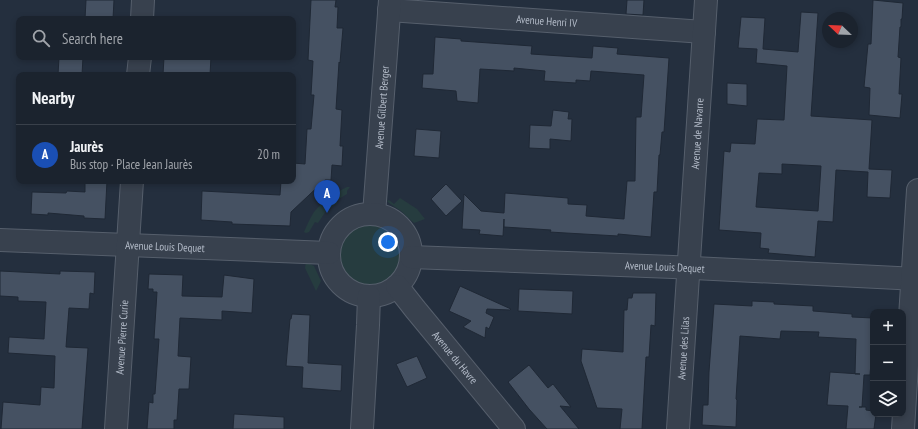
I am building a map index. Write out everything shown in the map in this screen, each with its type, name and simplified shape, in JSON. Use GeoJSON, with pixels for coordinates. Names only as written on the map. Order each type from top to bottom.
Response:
{"type":"FeatureCollection","features":[{"type":"Feature","properties":{"kind":"street"},"geometry":{"type":"LineString","coordinates":[[142,16],[143,0]]}},
{"type":"Feature","properties":{"kind":"street","name":"Avenue de Navarre"},"geometry":{"type":"LineString","coordinates":[[689,268],[706,0]]}},
{"type":"Feature","properties":{"kind":"street","name":"Avenue Henri IV"},"geometry":{"type":"LineString","coordinates":[[389,5],[704,32]]}},
{"type":"Feature","properties":{"kind":"street","name":"Avenue Gilbert Berger"},"geometry":{"type":"LineString","coordinates":[[374,214],[389,5]]}},
{"type":"Feature","properties":{"kind":"street"},"geometry":{"type":"LineString","coordinates":[[138,72],[140,60]]}},
{"type":"Feature","properties":{"kind":"street","name":"Avenue Pierre Curie"},"geometry":{"type":"LineString","coordinates":[[116,429],[132,184]]}},
{"type":"Feature","properties":{"kind":"street"},"geometry":{"type":"LineString","coordinates":[[904,429],[915,278],[918,190]]}},
{"type":"Feature","properties":{"kind":"street"},"geometry":{"type":"LineString","coordinates":[[374,214],[386,217],[397,224],[405,233],[410,245],[411,257],[409,268],[404,278],[397,286],[381,295],[360,295],[349,291],[333,274],[329,252],[332,239],[339,228],[355,217],[374,214]]}},
{"type":"Feature","properties":{"kind":"street","name":"Avenue Louis Dequet"},"geometry":{"type":"LineString","coordinates":[[0,240],[128,246],[329,252]]}},
{"type":"Feature","properties":{"kind":"street","name":"Avenue Louis Dequet"},"geometry":{"type":"LineString","coordinates":[[411,257],[915,278]]}},
{"type":"Feature","properties":{"kind":"street","name":"Avenue des Lilas"},"geometry":{"type":"LineString","coordinates":[[678,429],[689,268]]}},
{"type":"Feature","properties":{"kind":"street","name":"Avenue du Havre"},"geometry":{"type":"LineString","coordinates":[[397,286],[514,429]]}},
{"type":"Feature","properties":{"kind":"street"},"geometry":{"type":"LineString","coordinates":[[362,429],[369,296]]}},
{"type":"Feature","properties":{"kind":"green space"},"geometry":{"type":"Polygon","coordinates":[[[347,187],[350,187],[347,194],[337,200],[337,203],[326,211],[318,223],[315,222],[309,232],[304,232],[314,212],[321,204],[347,187]]]}},
{"type":"Feature","properties":{"kind":"green space"},"geometry":{"type":"Polygon","coordinates":[[[400,198],[417,209],[425,219],[414,223],[387,201],[389,200],[394,204],[400,198]]]}},
{"type":"Feature","properties":{"kind":"green space"},"geometry":{"type":"Polygon","coordinates":[[[371,222],[384,225],[394,232],[401,242],[404,255],[401,268],[394,278],[384,285],[371,288],[358,285],[348,278],[341,268],[338,255],[341,242],[348,232],[358,225],[371,222]]]}},
{"type":"Feature","properties":{"kind":"green space"},"geometry":{"type":"Polygon","coordinates":[[[306,262],[314,266],[321,281],[316,291],[305,268],[306,262]]]}},
{"type":"Feature","properties":{"kind":"building"},"geometry":{"type":"Polygon","coordinates":[[[86,0],[114,0],[113,16],[85,16],[86,0]]]}},
{"type":"Feature","properties":{"kind":"building"},"geometry":{"type":"Polygon","coordinates":[[[311,0],[336,0],[335,7],[338,7],[337,28],[343,28],[336,109],[342,110],[340,146],[343,146],[342,166],[332,165],[331,180],[325,180],[291,212],[290,226],[232,224],[232,222],[201,220],[202,191],[280,195],[281,184],[296,184],[296,163],[305,164],[307,129],[311,129],[314,95],[311,95],[313,61],[308,60],[311,0]]]}},
{"type":"Feature","properties":{"kind":"building"},"geometry":{"type":"Polygon","coordinates":[[[627,0],[644,0],[643,15],[626,14],[627,0]]]}},
{"type":"Feature","properties":{"kind":"building"},"geometry":{"type":"Polygon","coordinates":[[[873,0],[903,3],[898,57],[901,58],[899,94],[902,94],[900,118],[869,115],[870,88],[864,87],[868,44],[871,44],[873,0]]]}},
{"type":"Feature","properties":{"kind":"building"},"geometry":{"type":"Polygon","coordinates":[[[801,12],[818,13],[811,116],[872,120],[869,169],[892,170],[890,198],[867,197],[868,172],[836,170],[833,222],[818,221],[815,257],[768,253],[769,249],[760,248],[761,233],[719,230],[724,151],[730,152],[731,143],[755,144],[757,119],[784,120],[787,66],[756,63],[757,49],[738,48],[741,17],[765,18],[763,49],[798,52],[801,12]],[[782,164],[782,174],[759,173],[756,207],[818,211],[821,166],[782,164]]]}},
{"type":"Feature","properties":{"kind":"building"},"geometry":{"type":"Polygon","coordinates":[[[435,37],[461,39],[461,41],[532,46],[531,54],[592,58],[593,46],[618,48],[617,54],[669,58],[664,132],[662,132],[659,155],[657,192],[654,192],[651,237],[618,234],[618,236],[550,232],[551,230],[504,227],[504,219],[503,236],[479,234],[480,230],[462,229],[464,194],[481,211],[504,213],[505,193],[568,198],[568,204],[587,205],[586,216],[624,219],[627,181],[635,181],[636,117],[641,117],[644,75],[591,71],[590,81],[576,80],[576,83],[544,81],[545,71],[514,68],[514,71],[480,69],[478,103],[457,101],[456,91],[422,88],[423,74],[433,74],[435,37]]]}},
{"type":"Feature","properties":{"kind":"building"},"geometry":{"type":"Polygon","coordinates":[[[59,60],[83,60],[82,72],[58,72],[59,60]]]}},
{"type":"Feature","properties":{"kind":"building"},"geometry":{"type":"Polygon","coordinates":[[[164,60],[211,60],[210,72],[163,72],[164,60]]]}},
{"type":"Feature","properties":{"kind":"building"},"geometry":{"type":"Polygon","coordinates":[[[727,83],[747,84],[747,106],[727,104],[727,83]]]}},
{"type":"Feature","properties":{"kind":"building"},"geometry":{"type":"Polygon","coordinates":[[[553,110],[569,112],[568,119],[572,119],[571,141],[550,139],[550,149],[529,148],[530,125],[551,126],[553,110]]]}},
{"type":"Feature","properties":{"kind":"building"},"geometry":{"type":"Polygon","coordinates":[[[416,129],[441,131],[439,158],[414,156],[416,129]]]}},
{"type":"Feature","properties":{"kind":"building"},"geometry":{"type":"Polygon","coordinates":[[[85,184],[107,184],[105,219],[84,218],[84,216],[48,213],[48,215],[31,214],[32,192],[85,192],[85,184]]]}},
{"type":"Feature","properties":{"kind":"building"},"geometry":{"type":"Polygon","coordinates":[[[446,184],[462,201],[446,216],[431,199],[446,184]]]}},
{"type":"Feature","properties":{"kind":"building"},"geometry":{"type":"Polygon","coordinates":[[[0,271],[60,274],[60,271],[95,272],[94,294],[90,293],[89,309],[69,308],[66,347],[88,348],[82,429],[1,429],[3,402],[40,405],[41,387],[54,388],[55,356],[8,353],[9,337],[44,339],[46,302],[18,301],[18,297],[0,296],[0,271]]]}},
{"type":"Feature","properties":{"kind":"building"},"geometry":{"type":"Polygon","coordinates":[[[149,274],[183,275],[182,296],[222,297],[224,275],[254,279],[252,313],[222,311],[222,320],[180,318],[178,356],[191,357],[189,389],[179,389],[177,420],[174,420],[174,429],[147,429],[149,402],[153,403],[153,394],[155,394],[159,339],[154,339],[157,292],[153,292],[153,289],[148,289],[149,274]]]}},
{"type":"Feature","properties":{"kind":"building"},"geometry":{"type":"Polygon","coordinates":[[[460,286],[511,309],[487,309],[486,313],[494,317],[489,329],[486,327],[485,338],[463,327],[471,321],[449,311],[460,286]]]}},
{"type":"Feature","properties":{"kind":"building"},"geometry":{"type":"Polygon","coordinates":[[[519,289],[573,291],[572,314],[518,311],[519,289]]]}},
{"type":"Feature","properties":{"kind":"building"},"geometry":{"type":"Polygon","coordinates":[[[633,293],[656,293],[655,326],[651,325],[649,357],[646,357],[642,429],[620,429],[622,409],[597,408],[581,361],[582,349],[623,352],[624,310],[627,310],[628,298],[632,298],[633,293]]]}},
{"type":"Feature","properties":{"kind":"building"},"geometry":{"type":"Polygon","coordinates":[[[752,301],[774,302],[774,304],[813,306],[813,311],[852,314],[852,317],[870,318],[870,375],[864,375],[862,407],[866,407],[866,410],[870,411],[870,417],[876,417],[874,429],[846,429],[848,406],[827,405],[830,372],[855,374],[856,339],[818,337],[819,332],[781,331],[780,339],[740,336],[736,399],[736,427],[702,425],[703,405],[708,405],[714,304],[752,306],[752,301]]]}},
{"type":"Feature","properties":{"kind":"building"},"geometry":{"type":"Polygon","coordinates":[[[292,314],[310,315],[308,363],[342,365],[341,391],[302,388],[303,367],[286,366],[290,319],[292,314]]]}},
{"type":"Feature","properties":{"kind":"building"},"geometry":{"type":"Polygon","coordinates":[[[417,356],[427,378],[407,387],[396,364],[417,356]]]}},
{"type":"Feature","properties":{"kind":"building"},"geometry":{"type":"Polygon","coordinates":[[[529,365],[548,388],[553,384],[571,407],[560,406],[579,429],[547,429],[529,409],[508,382],[529,365]]]}},
{"type":"Feature","properties":{"kind":"building"},"geometry":{"type":"Polygon","coordinates":[[[234,414],[284,417],[284,429],[233,429],[234,414]]]}},
{"type":"Feature","properties":{"kind":"place","name":"Jaurès"},"geometry":{"type":"Point","coordinates":[327,213]}}]}
